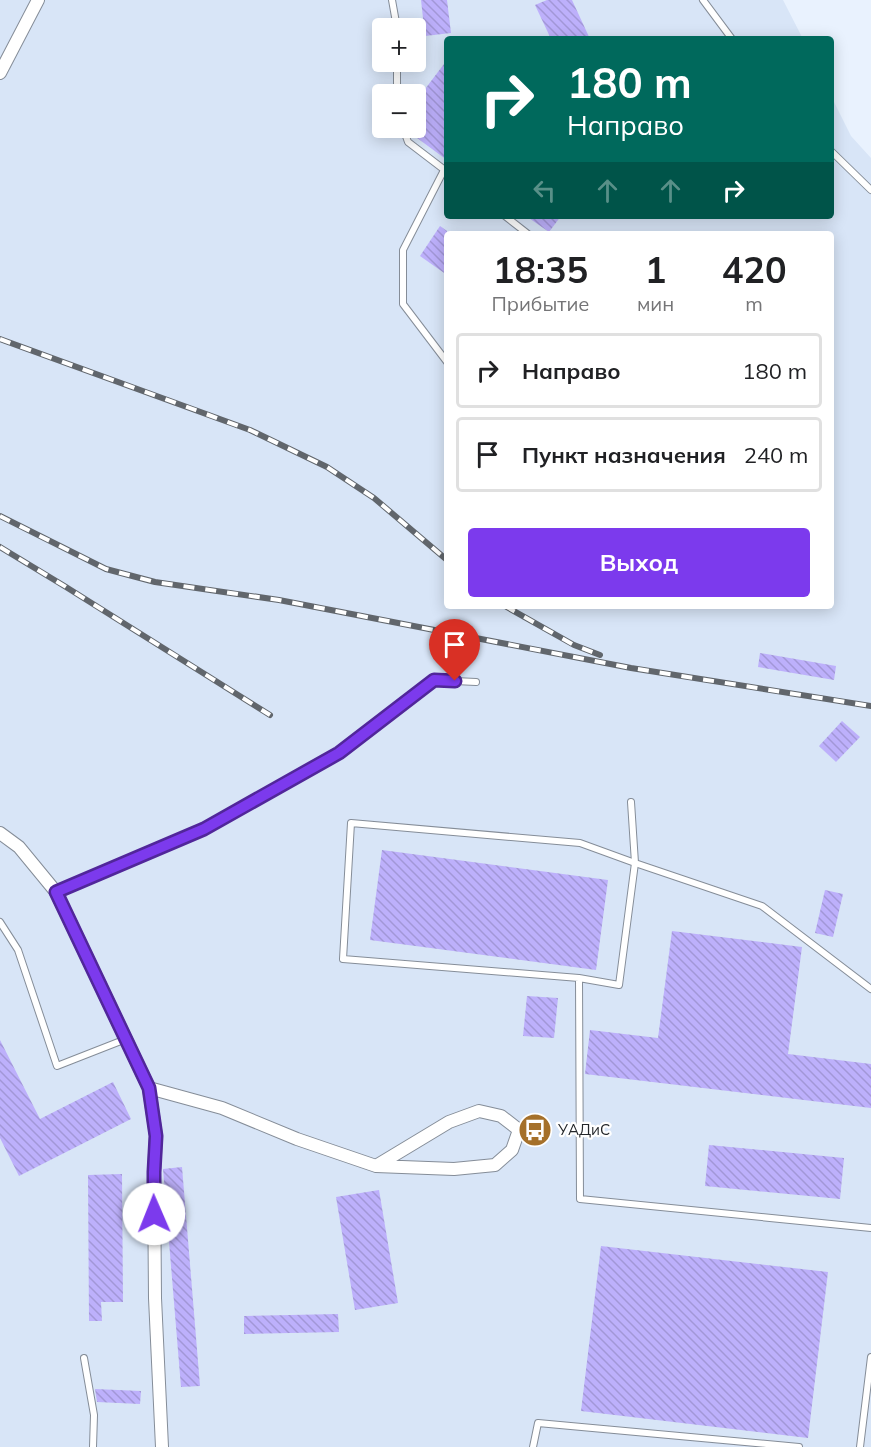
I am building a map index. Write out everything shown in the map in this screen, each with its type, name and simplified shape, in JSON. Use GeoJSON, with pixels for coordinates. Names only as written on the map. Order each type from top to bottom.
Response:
{"type":"FeatureCollection","features":[{"type":"Feature","properties":{"kind":"street"},"geometry":{"type":"LineString","coordinates":[[0,72],[38,0]]}},
{"type":"Feature","properties":{"kind":"street"},"geometry":{"type":"LineString","coordinates":[[0,833],[19,847],[56,892],[149,1088],[156,1136],[155,1298],[162,1447]]}},
{"type":"Feature","properties":{"kind":"street"},"geometry":{"type":"LineString","coordinates":[[149,1088],[222,1108],[297,1139],[376,1166],[454,1168],[495,1165],[512,1150],[519,1130],[501,1116],[479,1111],[449,1122],[376,1166]]}},
{"type":"Feature","properties":{"kind":"lane"},"geometry":{"type":"LineString","coordinates":[[392,0],[395,18]]}},
{"type":"Feature","properties":{"kind":"lane"},"geometry":{"type":"LineString","coordinates":[[703,0],[730,36]]}},
{"type":"Feature","properties":{"kind":"lane"},"geometry":{"type":"LineString","coordinates":[[407,138],[408,142],[444,169]]}},
{"type":"Feature","properties":{"kind":"lane"},"geometry":{"type":"LineString","coordinates":[[834,154],[871,190]]}},
{"type":"Feature","properties":{"kind":"lane"},"geometry":{"type":"LineString","coordinates":[[444,175],[403,250],[403,304],[444,358]]}},
{"type":"Feature","properties":{"kind":"lane"},"geometry":{"type":"LineString","coordinates":[[509,219],[524,231]]}},
{"type":"Feature","properties":{"kind":"lane"},"geometry":{"type":"LineString","coordinates":[[56,892],[204,829],[339,753],[434,680],[476,682]]}},
{"type":"Feature","properties":{"kind":"lane"},"geometry":{"type":"LineString","coordinates":[[631,802],[635,863],[619,985],[579,978],[343,960],[351,823],[580,843],[635,863],[762,906],[871,989]]}},
{"type":"Feature","properties":{"kind":"lane"},"geometry":{"type":"LineString","coordinates":[[0,922],[18,950],[57,1066],[126,1039]]}},
{"type":"Feature","properties":{"kind":"lane"},"geometry":{"type":"LineString","coordinates":[[579,978],[580,1199],[871,1228]]}},
{"type":"Feature","properties":{"kind":"lane"},"geometry":{"type":"LineString","coordinates":[[84,1358],[94,1415],[93,1447]]}},
{"type":"Feature","properties":{"kind":"lane"},"geometry":{"type":"LineString","coordinates":[[860,1447],[871,1358]]}},
{"type":"Feature","properties":{"kind":"lane"},"geometry":{"type":"LineString","coordinates":[[533,1447],[538,1423],[799,1447]]}},
{"type":"Feature","properties":{"kind":"shaded area"},"geometry":{"type":"Polygon","coordinates":[[[0,0],[783,0],[801,36],[444,36],[444,219],[834,219],[834,102],[851,136],[871,158],[871,1447],[0,1447],[0,0]]]}},
{"type":"Feature","properties":{"kind":"building"},"geometry":{"type":"Polygon","coordinates":[[[421,0],[447,0],[451,33],[426,36],[426,18],[423,18],[421,0]]]}},
{"type":"Feature","properties":{"kind":"building"},"geometry":{"type":"Polygon","coordinates":[[[547,0],[572,0],[589,36],[550,36],[535,5],[547,0]]]}},
{"type":"Feature","properties":{"kind":"building"},"geometry":{"type":"Polygon","coordinates":[[[444,64],[444,158],[417,138],[426,138],[426,88],[444,64]]]}},
{"type":"Feature","properties":{"kind":"building"},"geometry":{"type":"Polygon","coordinates":[[[530,219],[559,219],[548,231],[530,219]]]}},
{"type":"Feature","properties":{"kind":"building"},"geometry":{"type":"Polygon","coordinates":[[[440,226],[447,231],[444,231],[444,273],[420,256],[440,226]]]}},
{"type":"Feature","properties":{"kind":"building"},"geometry":{"type":"Polygon","coordinates":[[[760,653],[836,666],[834,680],[758,667],[760,653]]]}},
{"type":"Feature","properties":{"kind":"building"},"geometry":{"type":"Polygon","coordinates":[[[842,721],[860,737],[836,762],[819,746],[842,721]]]}},
{"type":"Feature","properties":{"kind":"building"},"geometry":{"type":"Polygon","coordinates":[[[382,850],[608,880],[596,970],[370,940],[382,850]]]}},
{"type":"Feature","properties":{"kind":"building"},"geometry":{"type":"Polygon","coordinates":[[[825,890],[843,894],[833,937],[815,933],[825,890]]]}},
{"type":"Feature","properties":{"kind":"building"},"geometry":{"type":"Polygon","coordinates":[[[672,931],[802,947],[788,1054],[871,1064],[871,1108],[585,1074],[590,1030],[658,1038],[672,931]]]}},
{"type":"Feature","properties":{"kind":"building"},"geometry":{"type":"Polygon","coordinates":[[[527,996],[558,998],[554,1038],[523,1036],[527,996]]]}},
{"type":"Feature","properties":{"kind":"building"},"geometry":{"type":"Polygon","coordinates":[[[0,1040],[40,1119],[113,1082],[131,1119],[19,1176],[0,1138],[0,1040]]]}},
{"type":"Feature","properties":{"kind":"building"},"geometry":{"type":"Polygon","coordinates":[[[528,1118],[544,1120],[542,1142],[526,1141],[528,1118]]]}},
{"type":"Feature","properties":{"kind":"building"},"geometry":{"type":"Polygon","coordinates":[[[709,1145],[844,1158],[840,1199],[705,1186],[709,1145]]]}},
{"type":"Feature","properties":{"kind":"building"},"geometry":{"type":"Polygon","coordinates":[[[182,1167],[200,1386],[181,1387],[163,1169],[182,1167]]]}},
{"type":"Feature","properties":{"kind":"building"},"geometry":{"type":"Polygon","coordinates":[[[122,1174],[123,1302],[101,1302],[102,1321],[89,1321],[88,1175],[122,1174]]]}},
{"type":"Feature","properties":{"kind":"building"},"geometry":{"type":"Polygon","coordinates":[[[379,1190],[398,1303],[355,1310],[336,1197],[379,1190]]]}},
{"type":"Feature","properties":{"kind":"building"},"geometry":{"type":"Polygon","coordinates":[[[601,1246],[828,1272],[808,1438],[581,1411],[601,1246]]]}},
{"type":"Feature","properties":{"kind":"building"},"geometry":{"type":"Polygon","coordinates":[[[338,1314],[339,1332],[244,1334],[244,1316],[338,1314]]]}},
{"type":"Feature","properties":{"kind":"building"},"geometry":{"type":"Polygon","coordinates":[[[95,1389],[141,1391],[140,1404],[97,1402],[95,1389]]]}},
{"type":"Feature","properties":{"kind":"railway"},"geometry":{"type":"LineString","coordinates":[[0,339],[250,430],[327,467],[374,498],[444,557]]}},
{"type":"Feature","properties":{"kind":"railway"},"geometry":{"type":"LineString","coordinates":[[0,516],[106,569],[155,582],[279,600],[631,668],[871,706]]}},
{"type":"Feature","properties":{"kind":"railway"},"geometry":{"type":"LineString","coordinates":[[0,547],[270,715]]}},
{"type":"Feature","properties":{"kind":"railway"},"geometry":{"type":"LineString","coordinates":[[510,609],[574,645],[600,655]]}},
{"type":"Feature","properties":{"kind":"place","name":"УАДиС"},"geometry":{"type":"Point","coordinates":[535,1130]}},
{"type":"Feature","properties":{"kind":"route"},"geometry":{"type":"LineString","coordinates":[[154,1214],[156,1136],[149,1088],[56,892],[204,829],[339,753],[434,680],[455,681]]}}]}
